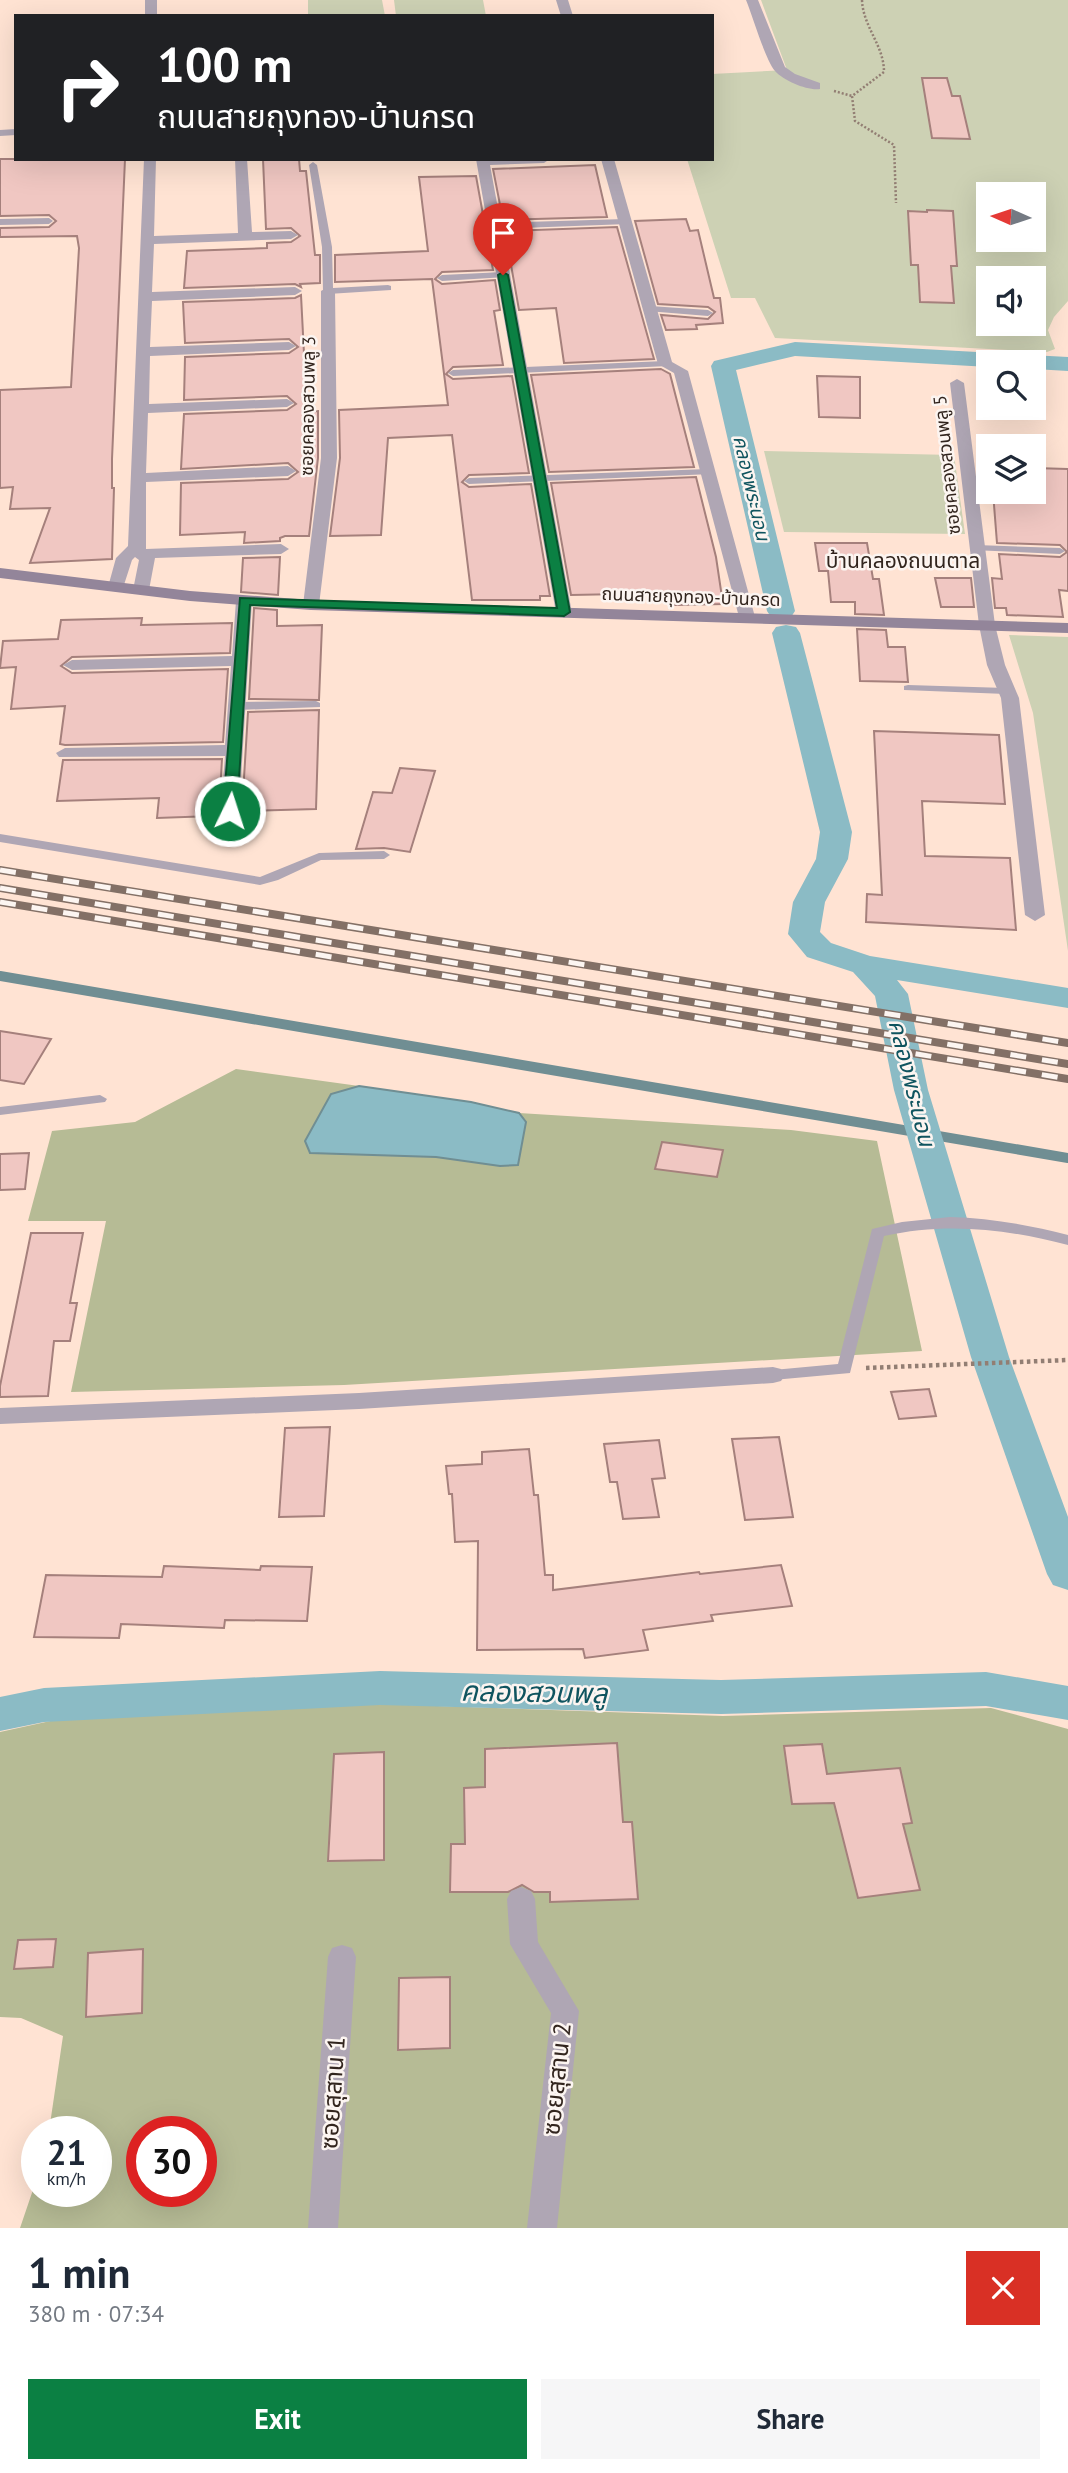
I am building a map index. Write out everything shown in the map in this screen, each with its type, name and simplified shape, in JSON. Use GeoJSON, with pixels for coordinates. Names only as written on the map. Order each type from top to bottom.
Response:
{"type":"FeatureCollection","features":[{"type":"Feature","properties":{"kind":"street"},"geometry":{"type":"LineString","coordinates":[[752,0],[780,69],[791,77],[816,86]]}},
{"type":"Feature","properties":{"kind":"street"},"geometry":{"type":"LineString","coordinates":[[141,590],[137,556],[138,478],[150,161]]}},
{"type":"Feature","properties":{"kind":"street"},"geometry":{"type":"LineString","coordinates":[[241,161],[245,236]]}},
{"type":"Feature","properties":{"kind":"street"},"geometry":{"type":"LineString","coordinates":[[482,161],[564,612]]}},
{"type":"Feature","properties":{"kind":"street"},"geometry":{"type":"LineString","coordinates":[[608,161],[665,365],[681,371],[747,617]]}},
{"type":"Feature","properties":{"kind":"street"},"geometry":{"type":"LineString","coordinates":[[146,240],[291,235]]}},
{"type":"Feature","properties":{"kind":"street"},"geometry":{"type":"LineString","coordinates":[[144,297],[295,291]]}},
{"type":"Feature","properties":{"kind":"street","name":"ซอยคลองสวนพลู 3"},"geometry":{"type":"LineString","coordinates":[[311,605],[329,458],[328,291]]}},
{"type":"Feature","properties":{"kind":"street"},"geometry":{"type":"LineString","coordinates":[[142,352],[289,346]]}},
{"type":"Feature","properties":{"kind":"street","name":"ซอยคลองสวนพลู 5"},"geometry":{"type":"LineString","coordinates":[[957,383],[986,625],[1010,698],[1035,915]]}},
{"type":"Feature","properties":{"kind":"street"},"geometry":{"type":"LineString","coordinates":[[140,409],[287,403]]}},
{"type":"Feature","properties":{"kind":"street"},"geometry":{"type":"LineString","coordinates":[[138,478],[288,471]]}},
{"type":"Feature","properties":{"kind":"street"},"geometry":{"type":"LineString","coordinates":[[137,556],[281,549]]}},
{"type":"Feature","properties":{"kind":"street"},"geometry":{"type":"LineString","coordinates":[[116,587],[137,556]]}},
{"type":"Feature","properties":{"kind":"street","name":"ถนนสายถุงทอง-บ้านกรด"},"geometry":{"type":"LineString","coordinates":[[0,573],[244,601],[311,605],[1068,628]]}},
{"type":"Feature","properties":{"kind":"street"},"geometry":{"type":"LineString","coordinates":[[230,811],[244,601]]}},
{"type":"Feature","properties":{"kind":"street"},"geometry":{"type":"LineString","coordinates":[[72,665],[240,661]]}},
{"type":"Feature","properties":{"kind":"street"},"geometry":{"type":"LineString","coordinates":[[65,753],[234,750]]}},
{"type":"Feature","properties":{"kind":"street"},"geometry":{"type":"LineString","coordinates":[[0,1416],[359,1401],[773,1375]]}},
{"type":"Feature","properties":{"kind":"street","name":"ซอยสุสาน 2"},"geometry":{"type":"LineString","coordinates":[[521,1899],[524,1944],[565,2011],[542,2228]]}},
{"type":"Feature","properties":{"kind":"street","name":"ซอยสุสาน 1"},"geometry":{"type":"LineString","coordinates":[[323,2228],[342,1957]]}},
{"type":"Feature","properties":{"kind":"lane"},"geometry":{"type":"LineString","coordinates":[[313,166],[327,247],[328,291],[388,288]]}},
{"type":"Feature","properties":{"kind":"lane"},"geometry":{"type":"LineString","coordinates":[[0,222],[49,221]]}},
{"type":"Feature","properties":{"kind":"lane"},"geometry":{"type":"LineString","coordinates":[[494,226],[625,222]]}},
{"type":"Feature","properties":{"kind":"lane"},"geometry":{"type":"LineString","coordinates":[[442,278],[503,275]]}},
{"type":"Feature","properties":{"kind":"lane"},"geometry":{"type":"LineString","coordinates":[[650,309],[708,313]]}},
{"type":"Feature","properties":{"kind":"lane"},"geometry":{"type":"LineString","coordinates":[[453,373],[665,365]]}},
{"type":"Feature","properties":{"kind":"lane"},"geometry":{"type":"LineString","coordinates":[[469,481],[708,472]]}},
{"type":"Feature","properties":{"kind":"lane"},"geometry":{"type":"LineString","coordinates":[[976,548],[1060,551]]}},
{"type":"Feature","properties":{"kind":"lane"},"geometry":{"type":"LineString","coordinates":[[908,688],[1006,691]]}},
{"type":"Feature","properties":{"kind":"lane"},"geometry":{"type":"LineString","coordinates":[[237,706],[316,705]]}},
{"type":"Feature","properties":{"kind":"lane"},"geometry":{"type":"LineString","coordinates":[[0,838],[260,881],[274,878],[312,858],[384,855]]}},
{"type":"Feature","properties":{"kind":"lane"},"geometry":{"type":"LineString","coordinates":[[0,1111],[100,1099]]}},
{"type":"Feature","properties":{"kind":"lane"},"geometry":{"type":"LineString","coordinates":[[773,1375],[845,1369],[877,1233],[910,1224],[974,1220],[1024,1228],[1068,1240]]}},
{"type":"Feature","properties":{"kind":"path"},"geometry":{"type":"LineString","coordinates":[[862,0],[861,11],[886,56],[884,72],[852,96],[855,121],[894,145],[896,203]]}},
{"type":"Feature","properties":{"kind":"path"},"geometry":{"type":"LineString","coordinates":[[845,1369],[1067,1360]]}},
{"type":"Feature","properties":{"kind":"green space"},"geometry":{"type":"Polygon","coordinates":[[[308,0],[382,0],[385,14],[308,14],[308,0]]]}},
{"type":"Feature","properties":{"kind":"green space"},"geometry":{"type":"Polygon","coordinates":[[[394,0],[483,0],[486,14],[396,14],[394,0]]]}},
{"type":"Feature","properties":{"kind":"green space"},"geometry":{"type":"Polygon","coordinates":[[[761,0],[1068,0],[1068,301],[1054,317],[1048,330],[1055,349],[1047,352],[775,338],[755,298],[731,298],[688,161],[714,161],[714,74],[787,70],[761,0]]]}},
{"type":"Feature","properties":{"kind":"green space"},"geometry":{"type":"Polygon","coordinates":[[[764,451],[954,455],[965,534],[784,532],[764,451]]]}},
{"type":"Feature","properties":{"kind":"green space"},"geometry":{"type":"Polygon","coordinates":[[[1009,635],[1068,637],[1068,951],[1033,713],[1009,635]]]}},
{"type":"Feature","properties":{"kind":"green space"},"geometry":{"type":"Polygon","coordinates":[[[236,1069],[359,1086],[331,1094],[436,1157],[500,1166],[517,1165],[526,1122],[519,1113],[791,1130],[877,1141],[922,1351],[344,1385],[71,1392],[106,1221],[28,1221],[52,1131],[135,1122],[236,1069]]]}},
{"type":"Feature","properties":{"kind":"green space"},"geometry":{"type":"Polygon","coordinates":[[[380,1704],[723,1716],[991,1708],[1068,1729],[1068,2228],[20,2228],[27,2207],[112,2207],[112,2116],[51,2116],[63,2036],[21,2018],[0,2017],[0,1732],[55,1720],[380,1704]]]}},
{"type":"Feature","properties":{"kind":"water"},"geometry":{"type":"Polygon","coordinates":[[[359,1086],[471,1102],[519,1113],[526,1122],[518,1165],[500,1166],[436,1157],[310,1153],[305,1141],[331,1094],[359,1086]]]}},
{"type":"Feature","properties":{"kind":"building"},"geometry":{"type":"Polygon","coordinates":[[[922,78],[947,78],[952,96],[960,96],[970,139],[932,138],[922,78]]]}},
{"type":"Feature","properties":{"kind":"building"},"geometry":{"type":"Polygon","coordinates":[[[0,159],[125,161],[112,459],[112,559],[30,563],[50,508],[10,509],[13,487],[0,488],[0,390],[71,387],[79,248],[77,236],[0,237],[0,228],[49,227],[56,221],[49,215],[0,216],[0,159]]]}},
{"type":"Feature","properties":{"kind":"building"},"geometry":{"type":"Polygon","coordinates":[[[263,161],[299,161],[300,171],[306,171],[315,255],[320,255],[320,283],[300,284],[301,287],[295,284],[184,288],[187,251],[267,248],[267,243],[291,242],[300,236],[291,228],[266,229],[263,161]]]}},
{"type":"Feature","properties":{"kind":"building"},"geometry":{"type":"Polygon","coordinates":[[[595,165],[607,217],[503,220],[493,169],[595,165]]]}},
{"type":"Feature","properties":{"kind":"building"},"geometry":{"type":"Polygon","coordinates":[[[476,176],[493,270],[442,272],[435,279],[442,284],[495,280],[500,310],[494,311],[503,365],[453,367],[446,374],[453,379],[512,376],[529,473],[469,475],[462,482],[469,487],[531,484],[550,596],[540,596],[540,600],[472,600],[452,435],[388,438],[381,535],[330,536],[340,458],[339,410],[448,405],[432,279],[335,282],[335,255],[428,251],[419,177],[476,176]]]}},
{"type":"Feature","properties":{"kind":"building"},"geometry":{"type":"Polygon","coordinates":[[[908,211],[953,211],[957,266],[951,266],[954,303],[920,302],[918,265],[911,265],[908,211]]]}},
{"type":"Feature","properties":{"kind":"building"},"geometry":{"type":"Polygon","coordinates":[[[686,219],[690,231],[698,230],[714,298],[720,298],[723,323],[696,325],[697,329],[666,330],[661,315],[708,319],[715,312],[708,307],[658,304],[635,221],[686,219]]]}},
{"type":"Feature","properties":{"kind":"building"},"geometry":{"type":"Polygon","coordinates":[[[617,227],[654,359],[564,363],[556,308],[519,310],[505,231],[617,227]]]}},
{"type":"Feature","properties":{"kind":"building"},"geometry":{"type":"Polygon","coordinates":[[[301,295],[307,412],[318,411],[318,458],[309,536],[285,536],[280,538],[280,541],[244,543],[245,532],[180,535],[181,483],[288,479],[298,472],[288,463],[181,469],[184,414],[287,410],[296,404],[287,396],[184,400],[185,357],[289,353],[298,347],[289,339],[185,343],[183,302],[295,298],[301,295]]]}},
{"type":"Feature","properties":{"kind":"building"},"geometry":{"type":"Polygon","coordinates":[[[661,369],[670,374],[694,467],[549,472],[531,375],[661,369]]]}},
{"type":"Feature","properties":{"kind":"building"},"geometry":{"type":"Polygon","coordinates":[[[817,376],[860,377],[860,418],[819,417],[817,376]]]}},
{"type":"Feature","properties":{"kind":"building"},"geometry":{"type":"Polygon","coordinates":[[[1046,468],[1068,469],[1068,591],[1059,590],[1063,617],[1007,615],[1006,608],[995,608],[992,578],[1002,579],[999,554],[1060,557],[1067,552],[1060,545],[997,543],[994,504],[1046,504],[1046,468]]]}},
{"type":"Feature","properties":{"kind":"building"},"geometry":{"type":"Polygon","coordinates":[[[696,477],[716,557],[723,604],[675,605],[673,593],[571,595],[551,483],[696,477]]]}},
{"type":"Feature","properties":{"kind":"building"},"geometry":{"type":"Polygon","coordinates":[[[815,543],[867,543],[873,579],[879,579],[884,615],[855,614],[855,602],[831,602],[828,571],[819,571],[815,543]]]}},
{"type":"Feature","properties":{"kind":"building"},"geometry":{"type":"Polygon","coordinates":[[[280,557],[278,595],[241,592],[243,558],[280,557]]]}},
{"type":"Feature","properties":{"kind":"building"},"geometry":{"type":"Polygon","coordinates":[[[935,578],[971,578],[974,607],[941,607],[935,578]]]}},
{"type":"Feature","properties":{"kind":"building"},"geometry":{"type":"Polygon","coordinates":[[[254,608],[277,610],[277,626],[322,625],[319,700],[249,699],[254,608]]]}},
{"type":"Feature","properties":{"kind":"building"},"geometry":{"type":"Polygon","coordinates":[[[142,618],[141,625],[232,623],[230,653],[72,657],[61,666],[72,673],[228,669],[223,742],[65,745],[60,744],[65,706],[11,709],[16,667],[0,668],[3,641],[58,639],[61,620],[142,618]]]}},
{"type":"Feature","properties":{"kind":"building"},"geometry":{"type":"Polygon","coordinates":[[[857,629],[886,630],[888,647],[905,647],[908,682],[860,681],[857,629]]]}},
{"type":"Feature","properties":{"kind":"building"},"geometry":{"type":"Polygon","coordinates":[[[319,710],[316,809],[242,811],[248,712],[319,710]]]}},
{"type":"Feature","properties":{"kind":"building"},"geometry":{"type":"Polygon","coordinates":[[[874,731],[999,735],[1005,804],[922,801],[925,856],[1010,858],[1016,930],[866,922],[867,894],[882,895],[874,731]]]}},
{"type":"Feature","properties":{"kind":"building"},"geometry":{"type":"Polygon","coordinates":[[[222,759],[219,812],[214,812],[213,816],[157,818],[159,798],[57,801],[63,760],[222,759]]]}},
{"type":"Feature","properties":{"kind":"building"},"geometry":{"type":"Polygon","coordinates":[[[400,768],[435,771],[410,852],[384,848],[356,849],[373,792],[392,793],[400,768]]]}},
{"type":"Feature","properties":{"kind":"building"},"geometry":{"type":"Polygon","coordinates":[[[0,1031],[51,1039],[24,1084],[0,1080],[0,1031]]]}},
{"type":"Feature","properties":{"kind":"building"},"geometry":{"type":"Polygon","coordinates":[[[662,1142],[723,1150],[717,1177],[655,1169],[662,1142]]]}},
{"type":"Feature","properties":{"kind":"building"},"geometry":{"type":"Polygon","coordinates":[[[29,1153],[25,1189],[0,1190],[0,1154],[29,1153]]]}},
{"type":"Feature","properties":{"kind":"building"},"geometry":{"type":"Polygon","coordinates":[[[31,1233],[83,1233],[70,1303],[77,1303],[70,1341],[54,1341],[48,1396],[0,1397],[0,1386],[31,1233]]]}},
{"type":"Feature","properties":{"kind":"building"},"geometry":{"type":"Polygon","coordinates":[[[929,1389],[936,1416],[899,1419],[891,1392],[929,1389]]]}},
{"type":"Feature","properties":{"kind":"building"},"geometry":{"type":"Polygon","coordinates":[[[330,1427],[324,1516],[279,1517],[285,1428],[330,1427]]]}},
{"type":"Feature","properties":{"kind":"building"},"geometry":{"type":"Polygon","coordinates":[[[779,1437],[793,1517],[745,1520],[732,1439],[779,1437]]]}},
{"type":"Feature","properties":{"kind":"building"},"geometry":{"type":"Polygon","coordinates":[[[659,1440],[665,1478],[652,1479],[659,1517],[623,1519],[617,1482],[610,1482],[604,1444],[659,1440]]]}},
{"type":"Feature","properties":{"kind":"building"},"geometry":{"type":"Polygon","coordinates":[[[529,1449],[534,1495],[538,1495],[545,1575],[553,1575],[553,1590],[781,1565],[792,1606],[711,1615],[713,1621],[643,1630],[648,1650],[585,1658],[583,1649],[477,1650],[478,1541],[455,1542],[452,1494],[449,1494],[446,1466],[482,1464],[482,1452],[529,1449]]]}},
{"type":"Feature","properties":{"kind":"building"},"geometry":{"type":"Polygon","coordinates":[[[164,1566],[260,1570],[261,1566],[312,1567],[307,1621],[225,1620],[224,1628],[121,1624],[119,1638],[34,1637],[46,1575],[162,1577],[164,1566]]]}},
{"type":"Feature","properties":{"kind":"building"},"geometry":{"type":"Polygon","coordinates":[[[617,1743],[623,1822],[632,1822],[638,1899],[550,1902],[550,1892],[534,1892],[522,1885],[508,1892],[450,1892],[451,1844],[465,1844],[464,1788],[485,1787],[485,1749],[617,1743]]]}},
{"type":"Feature","properties":{"kind":"building"},"geometry":{"type":"Polygon","coordinates":[[[822,1744],[827,1774],[900,1768],[912,1823],[903,1824],[920,1890],[858,1898],[834,1803],[792,1804],[784,1746],[822,1744]]]}},
{"type":"Feature","properties":{"kind":"building"},"geometry":{"type":"Polygon","coordinates":[[[384,1752],[384,1860],[328,1861],[334,1754],[384,1752]]]}},
{"type":"Feature","properties":{"kind":"building"},"geometry":{"type":"Polygon","coordinates":[[[56,1939],[53,1967],[14,1969],[18,1940],[56,1939]]]}},
{"type":"Feature","properties":{"kind":"building"},"geometry":{"type":"Polygon","coordinates":[[[143,1949],[142,2013],[86,2017],[88,1953],[143,1949]]]}},
{"type":"Feature","properties":{"kind":"building"},"geometry":{"type":"Polygon","coordinates":[[[450,1977],[450,2048],[398,2050],[399,1978],[450,1977]]]}},
{"type":"Feature","properties":{"kind":"waterway"},"geometry":{"type":"LineString","coordinates":[[781,611],[723,366],[795,349],[976,359]]}},
{"type":"Feature","properties":{"kind":"waterway"},"geometry":{"type":"LineString","coordinates":[[1046,363],[1068,364]]}},
{"type":"Feature","properties":{"kind":"waterway","name":"คลองพระนอน"},"geometry":{"type":"LineString","coordinates":[[786,633],[836,832],[832,859],[809,902],[804,934],[819,950],[865,965]]}},
{"type":"Feature","properties":{"kind":"waterway"},"geometry":{"type":"LineString","coordinates":[[865,965],[1068,998]]}},
{"type":"Feature","properties":{"kind":"waterway","name":"คลองพระนอน"},"geometry":{"type":"LineString","coordinates":[[865,965],[891,994],[911,1090],[990,1357],[1068,1574]]}},
{"type":"Feature","properties":{"kind":"waterway"},"geometry":{"type":"LineString","coordinates":[[0,976],[1068,1158]]}},
{"type":"Feature","properties":{"kind":"waterway","name":"คลองสวนพลู"},"geometry":{"type":"LineString","coordinates":[[0,1714],[44,1705],[380,1688],[721,1697],[986,1689],[1068,1703]]}},
{"type":"Feature","properties":{"kind":"railway"},"geometry":{"type":"LineString","coordinates":[[0,870],[1068,1043]]}},
{"type":"Feature","properties":{"kind":"railway"},"geometry":{"type":"LineString","coordinates":[[0,888],[1068,1064]]}},
{"type":"Feature","properties":{"kind":"railway"},"geometry":{"type":"LineString","coordinates":[[0,902],[1068,1079]]}},
{"type":"Feature","properties":{"kind":"district","name":"บ้านคลองถนนตาล"},"geometry":{"type":"Point","coordinates":[903,561]}},
{"type":"Feature","properties":{"kind":"route"},"geometry":{"type":"LineString","coordinates":[[230,811],[244,601],[564,612],[503,275]]}}]}
